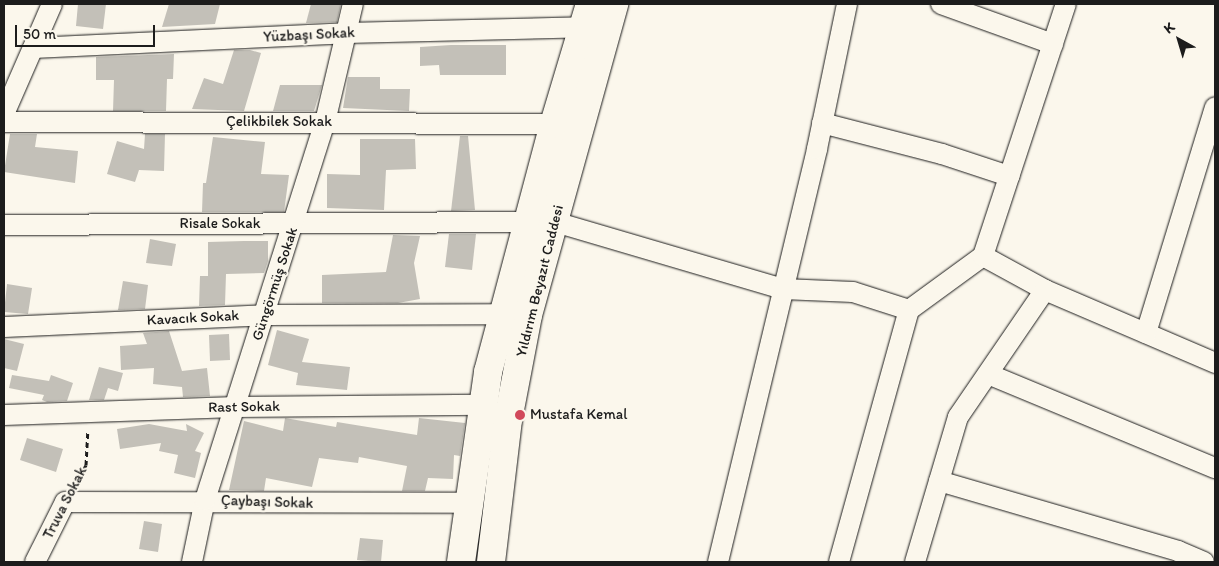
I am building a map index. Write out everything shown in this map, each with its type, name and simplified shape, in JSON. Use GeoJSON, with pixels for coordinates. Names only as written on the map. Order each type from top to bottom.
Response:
{"type":"FeatureCollection","features":[{"type":"Feature","properties":{"kind":"main road","name":"Yıldırım Beyazıt Caddesi"},"geometry":{"type":"LineString","coordinates":[[490,562],[508,420],[528,315],[614,4]]}},
{"type":"Feature","properties":{"kind":"main road"},"geometry":{"type":"LineString","coordinates":[[461,562],[484,405],[502,314],[554,124],[587,16]]}},
{"type":"Feature","properties":{"kind":"street"},"geometry":{"type":"LineString","coordinates":[[4,114],[52,4]]}},
{"type":"Feature","properties":{"kind":"street","name":"Güngörmüş Sokak"},"geometry":{"type":"LineString","coordinates":[[192,562],[205,500],[325,122],[353,4]]}},
{"type":"Feature","properties":{"kind":"street"},"geometry":{"type":"LineString","coordinates":[[718,562],[822,123],[847,4]]}},
{"type":"Feature","properties":{"kind":"street"},"geometry":{"type":"LineString","coordinates":[[941,4],[1053,44]]}},
{"type":"Feature","properties":{"kind":"street"},"geometry":{"type":"LineString","coordinates":[[839,562],[909,310],[983,256],[1066,4]]}},
{"type":"Feature","properties":{"kind":"street","name":"Yüzbaşı Sokak"},"geometry":{"type":"LineString","coordinates":[[34,48],[346,33],[587,16]]}},
{"type":"Feature","properties":{"kind":"street"},"geometry":{"type":"LineString","coordinates":[[1146,333],[1215,107]]}},
{"type":"Feature","properties":{"kind":"street","name":"Çelikbilek Sokak"},"geometry":{"type":"LineString","coordinates":[[4,122],[554,124]]}},
{"type":"Feature","properties":{"kind":"street"},"geometry":{"type":"LineString","coordinates":[[822,123],[942,154],[1009,176]]}},
{"type":"Feature","properties":{"kind":"street","name":"Risale Sokak"},"geometry":{"type":"LineString","coordinates":[[4,225],[527,222]]}},
{"type":"Feature","properties":{"kind":"street"},"geometry":{"type":"LineString","coordinates":[[555,222],[783,289],[853,292],[909,310]]}},
{"type":"Feature","properties":{"kind":"street"},"geometry":{"type":"LineString","coordinates":[[983,256],[1045,290],[1215,363]]}},
{"type":"Feature","properties":{"kind":"street"},"geometry":{"type":"LineString","coordinates":[[915,562],[958,416],[1045,290]]}},
{"type":"Feature","properties":{"kind":"street","name":"Kavacık Sokak"},"geometry":{"type":"LineString","coordinates":[[4,327],[265,315],[502,314]]}},
{"type":"Feature","properties":{"kind":"street"},"geometry":{"type":"LineString","coordinates":[[988,374],[1215,468]]}},
{"type":"Feature","properties":{"kind":"street","name":"Rast Sokak"},"geometry":{"type":"LineString","coordinates":[[4,415],[236,407],[484,405]]}},
{"type":"Feature","properties":{"kind":"street"},"geometry":{"type":"LineString","coordinates":[[939,481],[1176,557],[1204,562]]}},
{"type":"Feature","properties":{"kind":"street","name":"Çaybaşı Sokak"},"geometry":{"type":"LineString","coordinates":[[66,502],[205,500],[285,504],[469,503]]}},
{"type":"Feature","properties":{"kind":"street","name":"Truva Sokak"},"geometry":{"type":"LineString","coordinates":[[36,562],[66,502]]}},
{"type":"Feature","properties":{"kind":"path","name":"Truva Sokak"},"geometry":{"type":"LineString","coordinates":[[66,502],[86,465],[89,412]]}},
{"type":"Feature","properties":{"kind":"building"},"geometry":{"type":"Polygon","coordinates":[[[78,4],[106,4],[103,29],[76,26],[78,4]]]}},
{"type":"Feature","properties":{"kind":"building"},"geometry":{"type":"Polygon","coordinates":[[[169,4],[220,4],[215,24],[162,27],[169,4]]]}},
{"type":"Feature","properties":{"kind":"building"},"geometry":{"type":"Polygon","coordinates":[[[311,4],[341,4],[337,22],[306,23],[311,4]]]}},
{"type":"Feature","properties":{"kind":"building"},"geometry":{"type":"Polygon","coordinates":[[[506,45],[506,75],[440,75],[439,65],[420,66],[420,47],[506,45]]]}},
{"type":"Feature","properties":{"kind":"building"},"geometry":{"type":"Polygon","coordinates":[[[234,50],[250,50],[261,53],[244,111],[192,109],[204,78],[223,84],[234,50]]]}},
{"type":"Feature","properties":{"kind":"building"},"geometry":{"type":"Polygon","coordinates":[[[174,54],[173,79],[167,79],[166,111],[113,111],[114,80],[96,80],[96,57],[174,54]]]}},
{"type":"Feature","properties":{"kind":"building"},"geometry":{"type":"Polygon","coordinates":[[[348,77],[380,77],[380,89],[410,89],[409,111],[343,108],[348,77]]]}},
{"type":"Feature","properties":{"kind":"building"},"geometry":{"type":"Polygon","coordinates":[[[280,85],[322,85],[314,111],[273,111],[280,85]]]}},
{"type":"Feature","properties":{"kind":"building"},"geometry":{"type":"Polygon","coordinates":[[[10,134],[37,134],[35,147],[78,151],[75,183],[4,172],[10,134]]]}},
{"type":"Feature","properties":{"kind":"building"},"geometry":{"type":"Polygon","coordinates":[[[145,134],[165,134],[164,171],[139,170],[135,182],[107,174],[117,141],[144,149],[145,134]]]}},
{"type":"Feature","properties":{"kind":"building"},"geometry":{"type":"Polygon","coordinates":[[[460,136],[468,136],[475,210],[451,211],[460,136]]]}},
{"type":"Feature","properties":{"kind":"building"},"geometry":{"type":"Polygon","coordinates":[[[213,137],[265,142],[261,174],[289,175],[284,212],[202,212],[203,183],[206,183],[213,137]]]}},
{"type":"Feature","properties":{"kind":"building"},"geometry":{"type":"Polygon","coordinates":[[[360,139],[415,139],[416,169],[386,170],[384,210],[327,208],[327,174],[360,175],[360,139]]]}},
{"type":"Feature","properties":{"kind":"building"},"geometry":{"type":"Polygon","coordinates":[[[449,234],[476,234],[472,270],[445,267],[449,234]]]}},
{"type":"Feature","properties":{"kind":"building"},"geometry":{"type":"Polygon","coordinates":[[[393,235],[420,236],[414,263],[420,299],[398,303],[322,303],[322,275],[386,272],[393,235]]]}},
{"type":"Feature","properties":{"kind":"building"},"geometry":{"type":"Polygon","coordinates":[[[150,239],[176,244],[172,266],[146,263],[150,239]]]}},
{"type":"Feature","properties":{"kind":"building"},"geometry":{"type":"Polygon","coordinates":[[[268,241],[268,261],[264,273],[226,274],[225,305],[199,306],[200,276],[208,276],[208,242],[268,241]]]}},
{"type":"Feature","properties":{"kind":"building"},"geometry":{"type":"Polygon","coordinates":[[[123,281],[148,285],[145,309],[118,310],[123,281]]]}},
{"type":"Feature","properties":{"kind":"building"},"geometry":{"type":"Polygon","coordinates":[[[7,284],[32,288],[28,314],[4,312],[7,284]]]}},
{"type":"Feature","properties":{"kind":"building"},"geometry":{"type":"Polygon","coordinates":[[[277,330],[309,339],[302,362],[350,367],[347,390],[296,385],[298,373],[268,365],[277,330]]]}},
{"type":"Feature","properties":{"kind":"building"},"geometry":{"type":"Polygon","coordinates":[[[169,331],[182,371],[207,368],[210,396],[183,397],[182,387],[153,384],[154,368],[121,370],[120,346],[147,344],[143,333],[169,331]]]}},
{"type":"Feature","properties":{"kind":"building"},"geometry":{"type":"Polygon","coordinates":[[[229,334],[230,360],[210,361],[209,335],[229,334]]]}},
{"type":"Feature","properties":{"kind":"building"},"geometry":{"type":"Polygon","coordinates":[[[4,339],[24,344],[17,371],[4,368],[4,339]]]}},
{"type":"Feature","properties":{"kind":"building"},"geometry":{"type":"Polygon","coordinates":[[[99,367],[123,373],[118,391],[108,388],[104,400],[89,400],[99,367]]]}},
{"type":"Feature","properties":{"kind":"building"},"geometry":{"type":"Polygon","coordinates":[[[12,375],[49,381],[51,375],[73,383],[67,401],[47,402],[42,400],[44,395],[9,388],[12,375]]]}},
{"type":"Feature","properties":{"kind":"building"},"geometry":{"type":"Polygon","coordinates":[[[285,418],[336,427],[337,422],[417,435],[419,418],[465,423],[460,456],[454,455],[453,479],[428,478],[425,491],[402,491],[407,466],[359,457],[358,463],[319,458],[312,487],[266,478],[264,491],[229,490],[244,421],[283,431],[285,418]]]}},
{"type":"Feature","properties":{"kind":"building"},"geometry":{"type":"Polygon","coordinates":[[[149,424],[187,431],[186,424],[204,433],[195,451],[201,453],[195,478],[174,473],[178,455],[159,451],[161,443],[120,449],[117,429],[149,424]]]}},
{"type":"Feature","properties":{"kind":"building"},"geometry":{"type":"Polygon","coordinates":[[[27,438],[63,449],[56,472],[20,460],[27,438]]]}},
{"type":"Feature","properties":{"kind":"building"},"geometry":{"type":"Polygon","coordinates":[[[144,521],[162,524],[158,552],[139,549],[144,521]]]}},
{"type":"Feature","properties":{"kind":"building"},"geometry":{"type":"Polygon","coordinates":[[[360,538],[383,540],[381,562],[357,560],[360,538]]]}},
{"type":"Feature","properties":{"kind":"place","name":"Mustafa Kemal"},"geometry":{"type":"Point","coordinates":[520,415]}}]}
